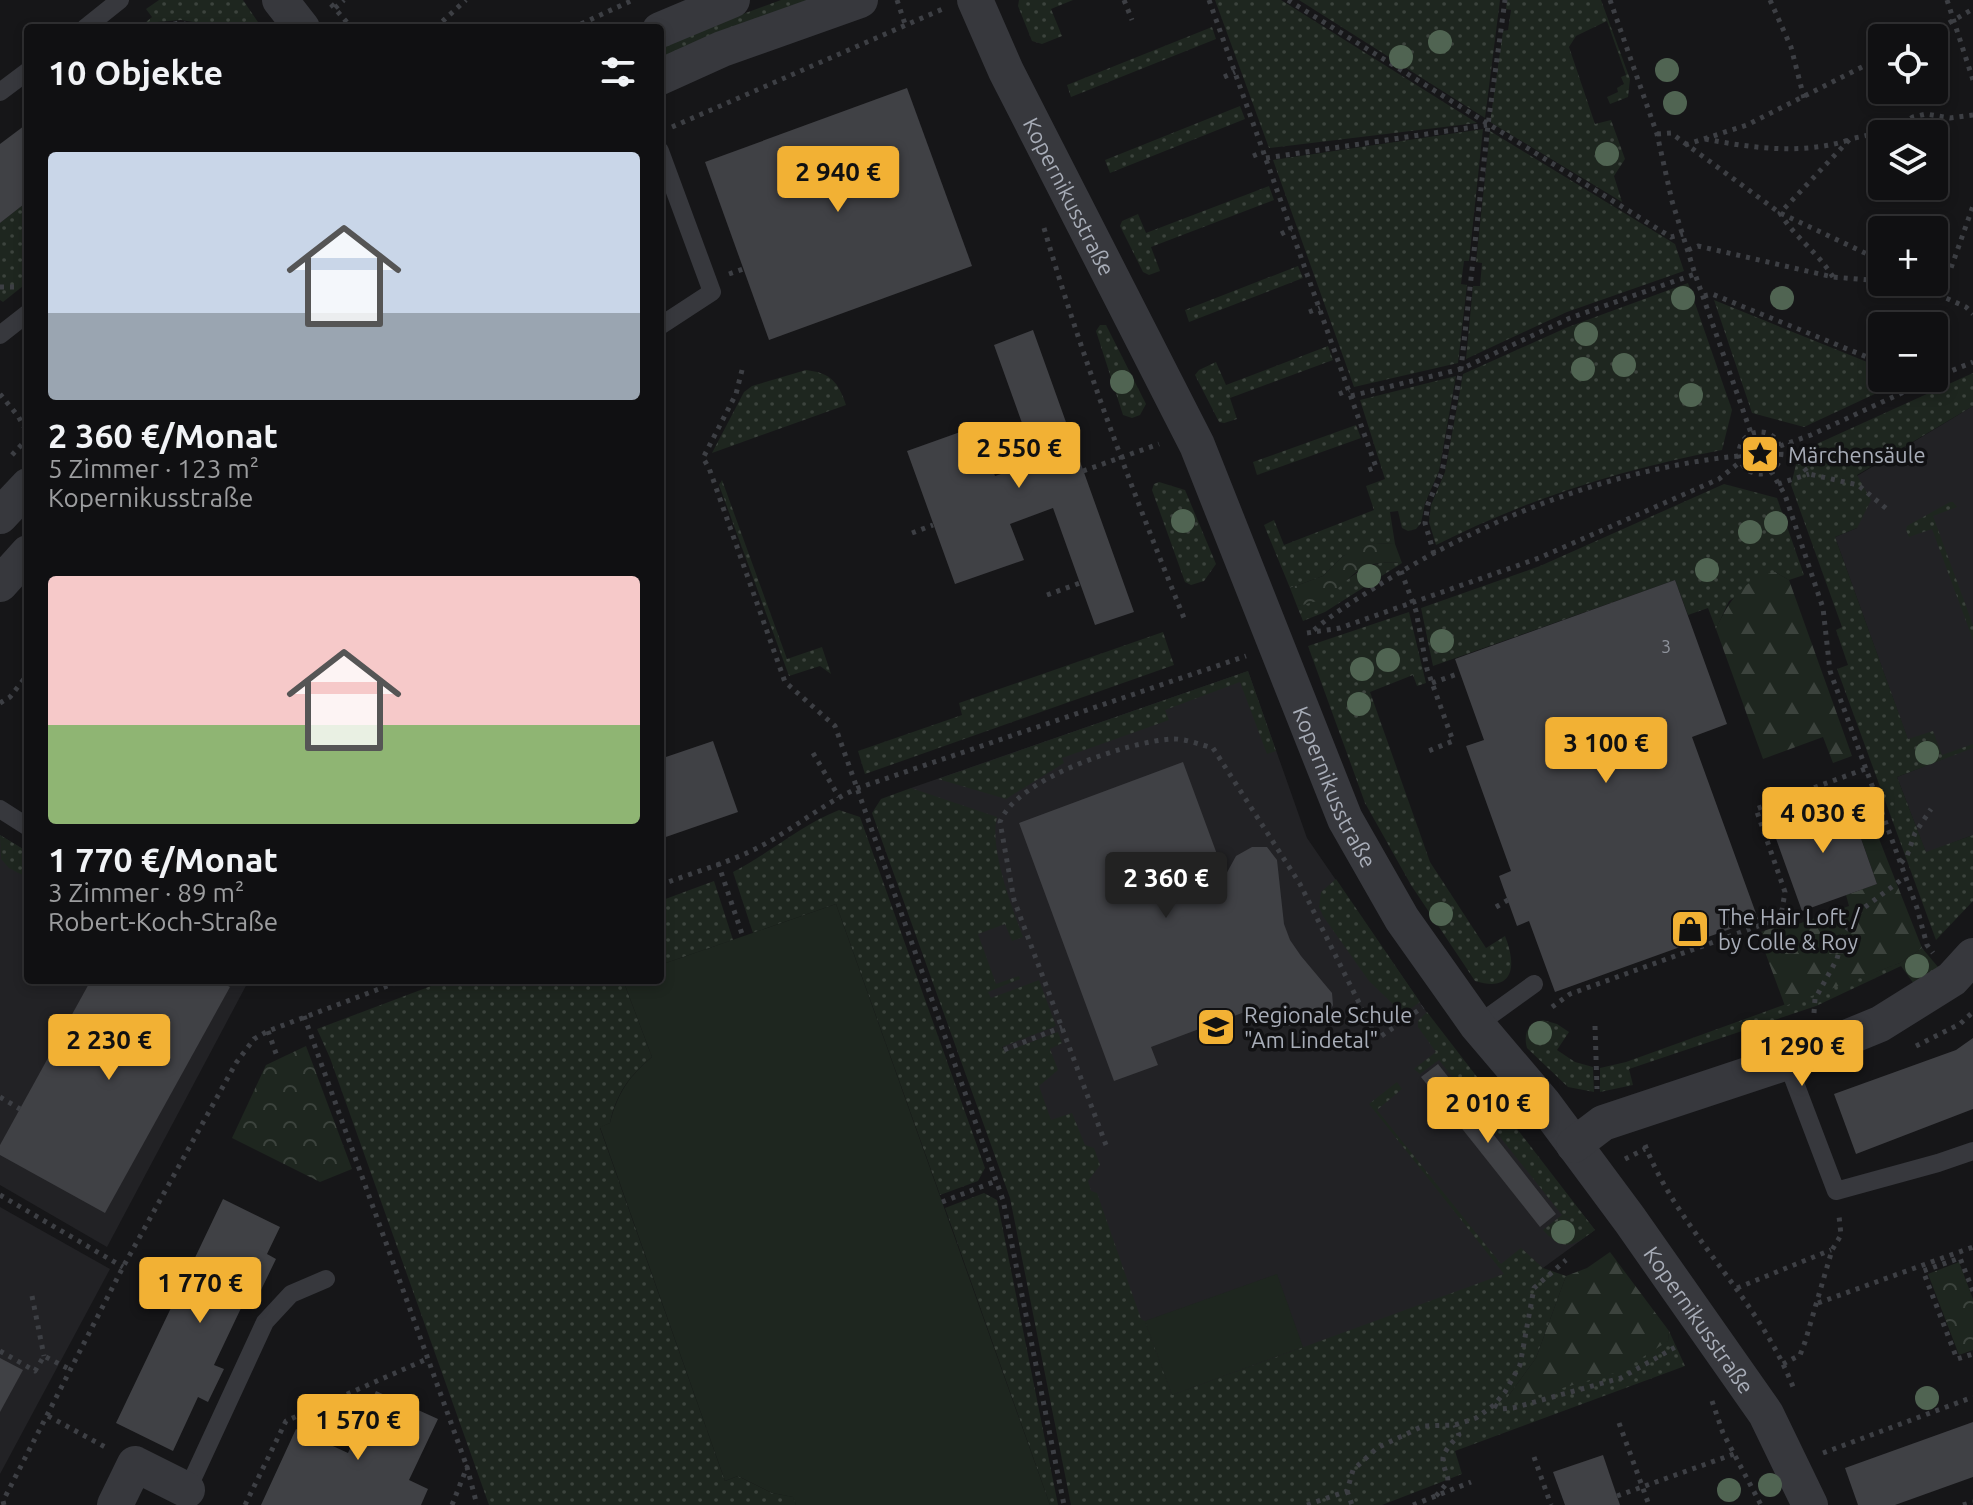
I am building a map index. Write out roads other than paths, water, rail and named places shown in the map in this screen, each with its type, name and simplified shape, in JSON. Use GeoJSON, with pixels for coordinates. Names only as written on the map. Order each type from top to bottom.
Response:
{"type":"FeatureCollection","features":[{"type":"Feature","properties":{"kind":"street"},"geometry":{"type":"LineString","coordinates":[[280,0],[299,24]]}},
{"type":"Feature","properties":{"kind":"street"},"geometry":{"type":"LineString","coordinates":[[664,28],[732,0]]}},
{"type":"Feature","properties":{"kind":"street"},"geometry":{"type":"LineString","coordinates":[[664,75],[722,49],[860,0]]}},
{"type":"Feature","properties":{"kind":"street","name":"Kopernikusstraße"},"geometry":{"type":"LineString","coordinates":[[964,2],[1006,71],[1197,445],[1243,593],[1360,850],[1402,919],[1477,1025],[1544,1104],[1766,1414],[1810,1505]]}},
{"type":"Feature","properties":{"kind":"street"},"geometry":{"type":"LineString","coordinates":[[0,516],[24,490]]}},
{"type":"Feature","properties":{"kind":"street"},"geometry":{"type":"LineString","coordinates":[[0,584],[24,557]]}},
{"type":"Feature","properties":{"kind":"street"},"geometry":{"type":"LineString","coordinates":[[1574,1145],[1603,1123],[1635,1110],[1787,1062],[1880,1024],[1963,968]]}},
{"type":"Feature","properties":{"kind":"street"},"geometry":{"type":"LineString","coordinates":[[115,1505],[135,1464],[184,1498]]}},
{"type":"Feature","properties":{"kind":"lane"},"geometry":{"type":"LineString","coordinates":[[90,24],[120,0]]}},
{"type":"Feature","properties":{"kind":"lane"},"geometry":{"type":"LineString","coordinates":[[0,92],[24,74]]}},
{"type":"Feature","properties":{"kind":"lane"},"geometry":{"type":"LineString","coordinates":[[664,162],[712,292],[664,323]]}},
{"type":"Feature","properties":{"kind":"lane"},"geometry":{"type":"LineString","coordinates":[[0,335],[24,316]]}},
{"type":"Feature","properties":{"kind":"lane"},"geometry":{"type":"LineString","coordinates":[[0,809],[24,824]]}},
{"type":"Feature","properties":{"kind":"lane"},"geometry":{"type":"LineString","coordinates":[[1477,1025],[1534,984]]}},
{"type":"Feature","properties":{"kind":"lane"},"geometry":{"type":"LineString","coordinates":[[1787,1062],[1836,1191],[1973,1151]]}},
{"type":"Feature","properties":{"kind":"lane"},"geometry":{"type":"LineString","coordinates":[[184,1498],[265,1322],[291,1294],[326,1279]]}},
{"type":"Feature","properties":{"kind":"place","name":"Märchensäule"},"geometry":{"type":"Point","coordinates":[1760,454]}},
{"type":"Feature","properties":{"kind":"place","name":"The Hair Loft / by Colle & Roy"},"geometry":{"type":"Point","coordinates":[1690,929]}},
{"type":"Feature","properties":{"kind":"place","name":"Regionale Schule \"Am Lindetal\""},"geometry":{"type":"Point","coordinates":[1216,1027]}}]}
